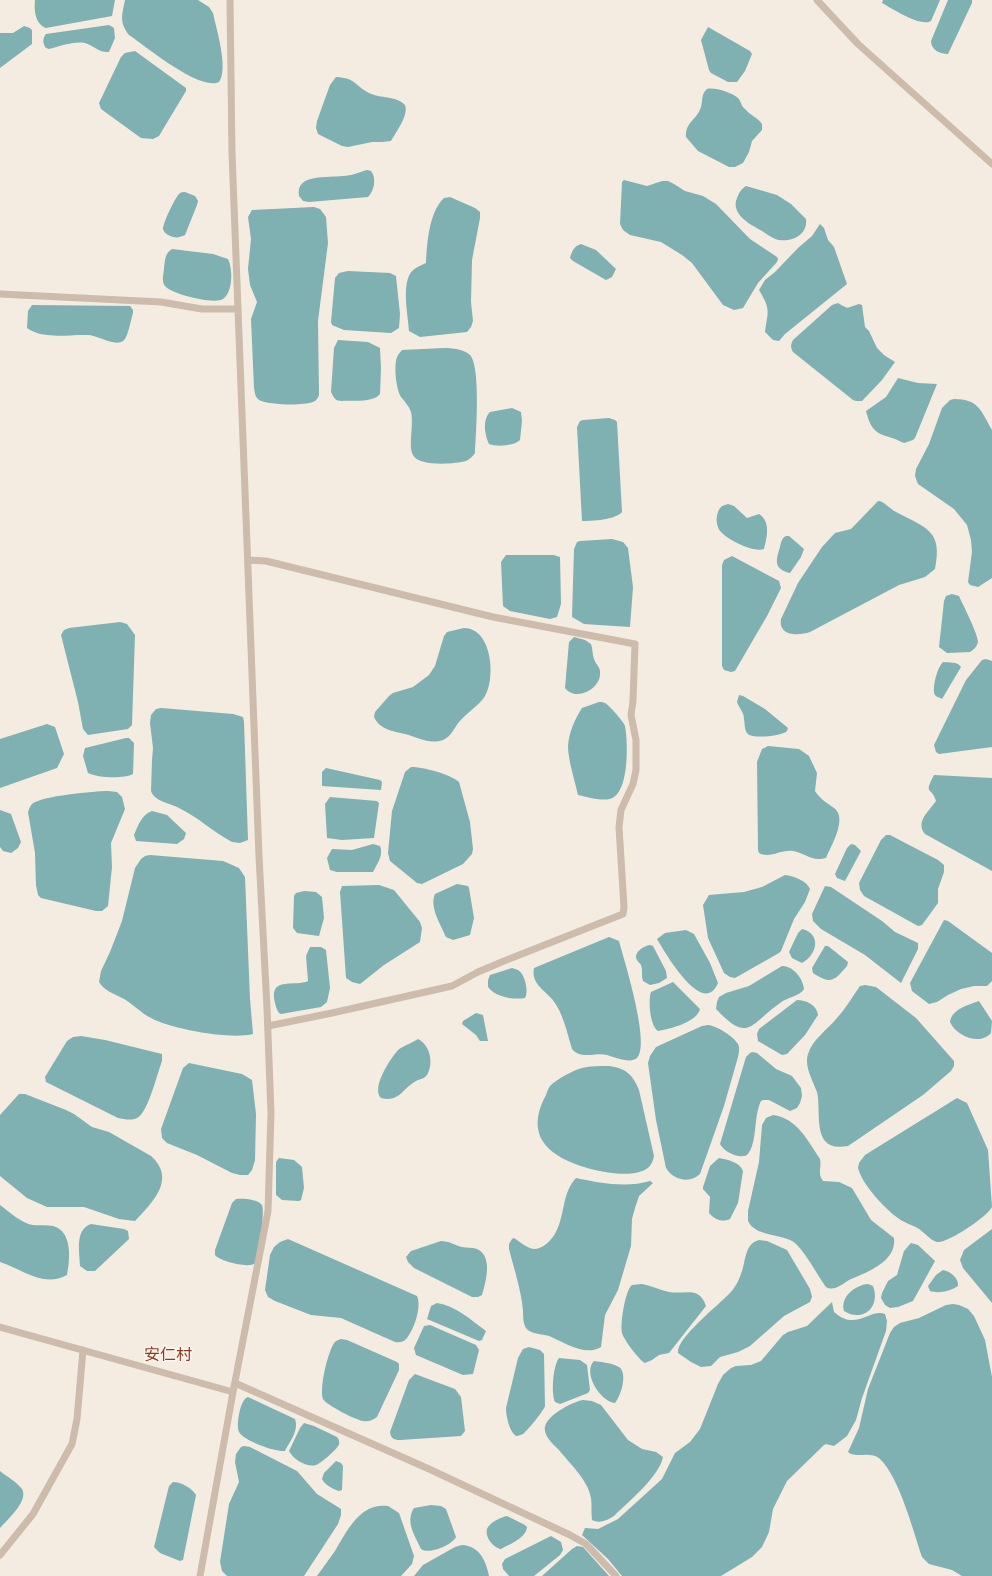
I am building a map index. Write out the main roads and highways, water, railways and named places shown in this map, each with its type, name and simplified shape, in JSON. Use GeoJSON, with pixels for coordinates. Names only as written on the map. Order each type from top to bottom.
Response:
{"type":"FeatureCollection","features":[{"type":"Feature","properties":{"kind":"water"},"geometry":{"type":"Polygon","coordinates":[[[35,0],[115,0],[112,16],[46,28],[37,20],[35,0]]]}},
{"type":"Feature","properties":{"kind":"water"},"geometry":{"type":"Polygon","coordinates":[[[125,0],[198,0],[209,7],[213,13],[222,58],[222,76],[219,82],[210,83],[186,74],[160,58],[129,35],[122,18],[125,0]]]}},
{"type":"Feature","properties":{"kind":"water"},"geometry":{"type":"Polygon","coordinates":[[[883,0],[940,0],[931,21],[920,22],[899,13],[882,3],[883,0]]]}},
{"type":"Feature","properties":{"kind":"water"},"geometry":{"type":"Polygon","coordinates":[[[948,0],[972,0],[972,3],[948,54],[936,51],[931,44],[931,41],[948,0]]]}},
{"type":"Feature","properties":{"kind":"water"},"geometry":{"type":"Polygon","coordinates":[[[109,25],[114,28],[115,38],[109,52],[99,50],[85,43],[72,43],[49,49],[46,48],[43,40],[46,34],[109,25]]]}},
{"type":"Feature","properties":{"kind":"water"},"geometry":{"type":"Polygon","coordinates":[[[24,26],[32,30],[32,44],[0,68],[0,33],[13,33],[24,26]]]}},
{"type":"Feature","properties":{"kind":"water"},"geometry":{"type":"Polygon","coordinates":[[[708,27],[750,51],[752,54],[745,71],[737,82],[728,82],[711,73],[709,70],[701,40],[708,27]]]}},
{"type":"Feature","properties":{"kind":"water"},"geometry":{"type":"Polygon","coordinates":[[[135,51],[186,88],[186,91],[159,136],[153,139],[141,138],[101,109],[99,103],[121,57],[125,53],[135,51]]]}},
{"type":"Feature","properties":{"kind":"water"},"geometry":{"type":"Polygon","coordinates":[[[336,77],[351,80],[369,93],[392,98],[405,105],[406,109],[404,118],[391,141],[372,142],[348,147],[342,146],[318,134],[316,128],[317,121],[330,85],[336,77]]]}},
{"type":"Feature","properties":{"kind":"water"},"geometry":{"type":"Polygon","coordinates":[[[707,89],[728,92],[735,96],[739,99],[744,108],[762,124],[762,130],[752,141],[749,152],[743,163],[735,167],[729,167],[698,151],[686,137],[687,128],[697,115],[701,107],[703,95],[707,89]]]}},
{"type":"Feature","properties":{"kind":"water"},"geometry":{"type":"Polygon","coordinates":[[[367,170],[371,171],[374,177],[373,188],[368,197],[309,202],[303,201],[299,196],[299,189],[302,183],[307,180],[322,177],[349,175],[367,170]]]}},
{"type":"Feature","properties":{"kind":"water"},"geometry":{"type":"Polygon","coordinates":[[[624,180],[647,186],[662,181],[668,181],[685,191],[703,196],[716,204],[750,239],[777,257],[777,262],[758,283],[743,308],[734,310],[723,305],[692,263],[682,255],[661,242],[630,235],[623,230],[620,224],[622,182],[624,180]]]}},
{"type":"Feature","properties":{"kind":"water"},"geometry":{"type":"Polygon","coordinates":[[[746,186],[777,195],[791,204],[806,219],[806,225],[802,233],[789,240],[772,238],[747,222],[736,209],[739,193],[746,186]]]}},
{"type":"Feature","properties":{"kind":"water"},"geometry":{"type":"Polygon","coordinates":[[[185,192],[195,196],[198,201],[197,205],[185,235],[172,237],[164,232],[163,229],[177,196],[180,193],[185,192]]]}},
{"type":"Feature","properties":{"kind":"water"},"geometry":{"type":"Polygon","coordinates":[[[450,197],[475,208],[480,212],[472,260],[471,302],[473,321],[467,332],[420,337],[409,331],[406,286],[413,270],[426,263],[428,237],[432,219],[439,204],[444,198],[450,197]]]}},
{"type":"Feature","properties":{"kind":"water"},"geometry":{"type":"Polygon","coordinates":[[[314,207],[320,209],[326,217],[328,243],[318,321],[319,395],[314,402],[302,404],[277,404],[263,402],[255,395],[254,388],[251,319],[257,302],[250,285],[248,269],[251,239],[248,217],[252,210],[314,207]]]}},
{"type":"Feature","properties":{"kind":"water"},"geometry":{"type":"Polygon","coordinates":[[[820,224],[824,228],[828,240],[834,247],[847,284],[785,334],[779,341],[773,340],[765,332],[768,311],[759,290],[765,280],[812,236],[820,224]]]}},
{"type":"Feature","properties":{"kind":"water"},"geometry":{"type":"Polygon","coordinates":[[[581,244],[596,250],[616,269],[612,277],[606,280],[570,258],[574,249],[581,244]]]}},
{"type":"Feature","properties":{"kind":"water"},"geometry":{"type":"Polygon","coordinates":[[[172,249],[213,254],[228,259],[231,269],[231,280],[229,291],[226,296],[223,299],[218,300],[203,300],[175,292],[165,286],[163,279],[165,260],[168,253],[172,249]]]}},
{"type":"Feature","properties":{"kind":"water"},"geometry":{"type":"Polygon","coordinates":[[[348,271],[390,273],[396,276],[400,314],[399,328],[391,333],[344,330],[332,325],[335,278],[339,273],[348,271]]]}},
{"type":"Feature","properties":{"kind":"water"},"geometry":{"type":"Polygon","coordinates":[[[838,303],[848,308],[859,304],[862,305],[865,327],[869,331],[877,348],[884,355],[895,362],[882,380],[862,401],[853,400],[791,349],[793,340],[832,305],[838,303]]]}},
{"type":"Feature","properties":{"kind":"water"},"geometry":{"type":"Polygon","coordinates":[[[32,305],[130,306],[133,313],[125,339],[115,343],[88,335],[56,336],[34,332],[27,328],[28,311],[32,305]]]}},
{"type":"Feature","properties":{"kind":"water"},"geometry":{"type":"Polygon","coordinates":[[[338,340],[368,342],[380,348],[380,394],[377,397],[368,400],[336,400],[331,392],[334,348],[338,340]]]}},
{"type":"Feature","properties":{"kind":"water"},"geometry":{"type":"Polygon","coordinates":[[[444,348],[465,351],[470,355],[476,373],[477,417],[475,453],[471,458],[466,461],[438,464],[422,461],[413,455],[411,446],[412,417],[408,406],[399,393],[396,376],[396,359],[402,350],[444,348]]]}},
{"type":"Feature","properties":{"kind":"water"},"geometry":{"type":"Polygon","coordinates":[[[898,378],[918,383],[937,384],[915,438],[904,443],[875,431],[866,411],[886,397],[898,378]]]}},
{"type":"Feature","properties":{"kind":"water"},"geometry":{"type":"Polygon","coordinates":[[[954,399],[969,401],[978,407],[992,430],[992,578],[978,587],[970,585],[968,582],[972,552],[971,540],[967,525],[954,509],[918,484],[915,476],[916,469],[929,444],[942,408],[950,400],[954,399]]]}},
{"type":"Feature","properties":{"kind":"water"},"geometry":{"type":"Polygon","coordinates":[[[512,408],[521,412],[522,421],[520,440],[514,444],[489,444],[485,428],[487,415],[490,412],[512,408]]]}},
{"type":"Feature","properties":{"kind":"water"},"geometry":{"type":"Polygon","coordinates":[[[609,418],[617,422],[622,512],[614,517],[582,521],[577,427],[580,421],[583,420],[609,418]]]}},
{"type":"Feature","properties":{"kind":"water"},"geometry":{"type":"Polygon","coordinates":[[[878,501],[916,522],[930,532],[934,538],[936,546],[937,556],[935,569],[925,577],[899,585],[810,632],[795,634],[786,632],[781,625],[781,619],[798,583],[822,547],[835,533],[851,529],[878,501]]]}},
{"type":"Feature","properties":{"kind":"water"},"geometry":{"type":"Polygon","coordinates":[[[728,504],[734,506],[747,518],[759,514],[763,517],[767,525],[764,549],[754,549],[741,545],[729,539],[721,532],[717,523],[717,515],[722,506],[728,504]]]}},
{"type":"Feature","properties":{"kind":"water"},"geometry":{"type":"Polygon","coordinates":[[[786,536],[789,536],[804,549],[801,557],[790,573],[781,569],[777,563],[777,556],[781,542],[786,536]]]}},
{"type":"Feature","properties":{"kind":"water"},"geometry":{"type":"Polygon","coordinates":[[[612,539],[623,542],[628,548],[633,587],[630,627],[584,624],[572,617],[574,549],[577,542],[612,539]]]}},
{"type":"Feature","properties":{"kind":"water"},"geometry":{"type":"Polygon","coordinates":[[[506,555],[554,555],[560,557],[561,604],[557,617],[550,619],[510,611],[503,606],[501,562],[506,555]]]}},
{"type":"Feature","properties":{"kind":"water"},"geometry":{"type":"Polygon","coordinates":[[[732,556],[779,581],[781,588],[767,616],[735,671],[731,672],[724,670],[722,666],[722,565],[724,560],[732,556]]]}},
{"type":"Feature","properties":{"kind":"water"},"geometry":{"type":"Polygon","coordinates":[[[952,594],[959,596],[977,638],[977,645],[970,652],[947,653],[939,647],[944,601],[946,596],[952,594]]]}},
{"type":"Feature","properties":{"kind":"water"},"geometry":{"type":"Polygon","coordinates":[[[120,622],[127,624],[135,635],[132,725],[128,729],[88,735],[83,729],[78,702],[61,635],[64,630],[69,628],[120,622]]]}},
{"type":"Feature","properties":{"kind":"water"},"geometry":{"type":"Polygon","coordinates":[[[464,628],[473,630],[481,636],[489,655],[491,667],[490,678],[488,688],[483,699],[457,724],[448,737],[443,740],[433,742],[424,740],[392,731],[380,725],[374,717],[375,712],[393,693],[413,687],[429,675],[435,666],[444,636],[447,632],[464,628]]]}},
{"type":"Feature","properties":{"kind":"water"},"geometry":{"type":"Polygon","coordinates":[[[574,637],[585,640],[591,644],[593,657],[600,672],[599,679],[592,689],[581,694],[575,694],[565,688],[569,642],[574,637]]]}},
{"type":"Feature","properties":{"kind":"water"},"geometry":{"type":"Polygon","coordinates":[[[986,659],[992,661],[992,747],[939,754],[936,752],[934,745],[966,680],[982,660],[986,659]]]}},
{"type":"Feature","properties":{"kind":"water"},"geometry":{"type":"Polygon","coordinates":[[[943,662],[955,663],[961,667],[942,699],[935,695],[934,690],[937,672],[943,662]]]}},
{"type":"Feature","properties":{"kind":"water"},"geometry":{"type":"Polygon","coordinates":[[[739,695],[765,709],[788,728],[787,731],[768,736],[751,736],[748,734],[745,729],[743,714],[737,702],[739,695]]]}},
{"type":"Feature","properties":{"kind":"water"},"geometry":{"type":"Polygon","coordinates":[[[599,702],[605,703],[610,707],[624,724],[626,733],[627,753],[625,774],[619,792],[611,799],[606,800],[578,795],[568,752],[571,731],[582,708],[599,702]]]}},
{"type":"Feature","properties":{"kind":"water"},"geometry":{"type":"Polygon","coordinates":[[[161,708],[233,714],[243,717],[248,840],[240,843],[232,842],[186,812],[159,800],[153,795],[151,791],[153,748],[150,723],[151,715],[156,709],[161,708]]]}},
{"type":"Feature","properties":{"kind":"water"},"geometry":{"type":"Polygon","coordinates":[[[47,724],[55,727],[64,754],[57,768],[0,788],[0,739],[47,724]]]}},
{"type":"Feature","properties":{"kind":"water"},"geometry":{"type":"Polygon","coordinates":[[[129,738],[134,743],[133,774],[124,777],[111,777],[92,775],[88,773],[83,756],[85,748],[129,738]]]}},
{"type":"Feature","properties":{"kind":"water"},"geometry":{"type":"Polygon","coordinates":[[[768,746],[799,749],[809,756],[817,773],[815,791],[821,799],[834,808],[838,813],[839,818],[837,832],[826,858],[817,859],[793,851],[784,851],[767,855],[759,853],[757,762],[762,749],[768,746]]]}},
{"type":"Feature","properties":{"kind":"water"},"geometry":{"type":"Polygon","coordinates":[[[411,767],[422,768],[449,776],[459,782],[470,822],[473,849],[472,854],[463,864],[422,884],[417,883],[390,861],[388,853],[392,811],[405,772],[411,767]]]}},
{"type":"Feature","properties":{"kind":"water"},"geometry":{"type":"Polygon","coordinates":[[[326,768],[380,780],[382,782],[381,790],[322,786],[322,772],[326,768]]]}},
{"type":"Feature","properties":{"kind":"water"},"geometry":{"type":"Polygon","coordinates":[[[934,775],[992,778],[992,871],[925,834],[922,830],[922,821],[936,801],[929,790],[929,786],[934,775]]]}},
{"type":"Feature","properties":{"kind":"water"},"geometry":{"type":"Polygon","coordinates":[[[108,791],[117,792],[122,797],[125,809],[111,843],[112,867],[108,906],[102,911],[96,911],[41,898],[38,895],[36,885],[35,853],[28,812],[32,804],[37,801],[57,796],[108,791]]]}},
{"type":"Feature","properties":{"kind":"water"},"geometry":{"type":"Polygon","coordinates":[[[330,797],[377,801],[379,803],[374,838],[342,840],[327,838],[325,804],[330,797]]]}},
{"type":"Feature","properties":{"kind":"water"},"geometry":{"type":"Polygon","coordinates":[[[0,810],[11,814],[21,842],[18,848],[11,853],[3,851],[0,847],[0,810]]]}},
{"type":"Feature","properties":{"kind":"water"},"geometry":{"type":"Polygon","coordinates":[[[152,811],[167,815],[186,833],[184,839],[177,844],[136,841],[134,835],[139,825],[145,815],[152,811]]]}},
{"type":"Feature","properties":{"kind":"water"},"geometry":{"type":"Polygon","coordinates":[[[886,835],[890,835],[938,860],[944,865],[944,872],[938,889],[938,903],[922,925],[918,926],[864,896],[860,890],[859,883],[881,840],[886,835]]]}},
{"type":"Feature","properties":{"kind":"water"},"geometry":{"type":"Polygon","coordinates":[[[373,844],[380,846],[381,853],[380,859],[373,872],[337,872],[330,870],[327,858],[332,849],[352,850],[373,844]]]}},
{"type":"Feature","properties":{"kind":"water"},"geometry":{"type":"Polygon","coordinates":[[[851,844],[855,845],[861,851],[845,881],[837,878],[835,874],[847,848],[851,844]]]}},
{"type":"Feature","properties":{"kind":"water"},"geometry":{"type":"Polygon","coordinates":[[[150,855],[223,861],[239,868],[245,877],[250,999],[253,1034],[231,1036],[201,1032],[160,1022],[147,1016],[127,1001],[107,990],[99,982],[101,971],[122,921],[135,868],[141,859],[150,855]]]}},
{"type":"Feature","properties":{"kind":"water"},"geometry":{"type":"Polygon","coordinates":[[[785,875],[800,879],[810,889],[805,902],[794,919],[781,951],[735,978],[730,977],[724,973],[708,938],[703,905],[709,895],[744,892],[762,887],[785,875]]]}},
{"type":"Feature","properties":{"kind":"water"},"geometry":{"type":"Polygon","coordinates":[[[457,884],[468,886],[469,888],[474,918],[470,935],[453,940],[446,937],[436,916],[433,905],[435,894],[457,884]]]}},
{"type":"Feature","properties":{"kind":"water"},"geometry":{"type":"Polygon","coordinates":[[[379,885],[394,890],[420,922],[422,928],[420,942],[384,965],[360,984],[352,982],[346,978],[340,892],[342,886],[379,885]]]}},
{"type":"Feature","properties":{"kind":"water"},"geometry":{"type":"Polygon","coordinates":[[[825,886],[831,887],[882,921],[895,932],[918,943],[918,949],[901,983],[865,955],[821,929],[813,921],[812,914],[825,886]]]}},
{"type":"Feature","properties":{"kind":"water"},"geometry":{"type":"Polygon","coordinates":[[[304,891],[316,892],[322,897],[324,918],[319,936],[297,933],[293,928],[294,896],[296,893],[304,891]]]}},
{"type":"Feature","properties":{"kind":"water"},"geometry":{"type":"Polygon","coordinates":[[[944,920],[948,921],[992,953],[992,981],[987,986],[974,986],[961,989],[937,1002],[929,1004],[912,991],[910,983],[944,920]]]}},
{"type":"Feature","properties":{"kind":"water"},"geometry":{"type":"Polygon","coordinates":[[[802,929],[813,935],[815,945],[811,955],[802,963],[792,958],[789,952],[798,933],[802,929]]]}},
{"type":"Feature","properties":{"kind":"water"},"geometry":{"type":"Polygon","coordinates":[[[686,930],[694,934],[710,963],[718,983],[711,992],[703,993],[694,988],[684,979],[675,968],[657,939],[665,933],[686,930]]]}},
{"type":"Feature","properties":{"kind":"water"},"geometry":{"type":"Polygon","coordinates":[[[609,937],[619,941],[631,983],[639,1020],[641,1037],[640,1050],[637,1058],[634,1060],[622,1060],[602,1054],[584,1055],[572,1049],[556,1004],[538,985],[534,978],[534,968],[609,937]]]}},
{"type":"Feature","properties":{"kind":"water"},"geometry":{"type":"Polygon","coordinates":[[[650,945],[653,946],[666,971],[667,978],[659,983],[650,985],[643,981],[642,967],[637,960],[636,954],[640,950],[650,945]]]}},
{"type":"Feature","properties":{"kind":"water"},"geometry":{"type":"Polygon","coordinates":[[[825,946],[828,946],[848,962],[843,971],[832,980],[824,979],[813,973],[812,968],[825,946]]]}},
{"type":"Feature","properties":{"kind":"water"},"geometry":{"type":"Polygon","coordinates":[[[310,947],[321,947],[326,950],[330,988],[327,1002],[321,1007],[281,1014],[276,1006],[274,991],[280,985],[303,983],[308,981],[306,956],[310,947]]]}},
{"type":"Feature","properties":{"kind":"water"},"geometry":{"type":"Polygon","coordinates":[[[782,966],[790,968],[797,973],[802,981],[804,989],[799,994],[780,1003],[749,1027],[743,1028],[736,1026],[727,1020],[716,1009],[719,997],[726,993],[749,986],[782,966]]]}},
{"type":"Feature","properties":{"kind":"water"},"geometry":{"type":"Polygon","coordinates":[[[512,968],[518,970],[523,975],[527,992],[525,998],[515,999],[505,997],[495,993],[488,987],[490,975],[512,968]]]}},
{"type":"Feature","properties":{"kind":"water"},"geometry":{"type":"Polygon","coordinates":[[[673,982],[700,1009],[698,1014],[689,1021],[676,1027],[658,1031],[651,1019],[651,992],[673,982]]]}},
{"type":"Feature","properties":{"kind":"water"},"geometry":{"type":"Polygon","coordinates":[[[865,985],[876,987],[916,1018],[954,1061],[954,1066],[951,1071],[923,1095],[848,1146],[836,1147],[828,1143],[823,1138],[820,1130],[817,1092],[807,1059],[813,1044],[840,1014],[860,986],[865,985]]]}},
{"type":"Feature","properties":{"kind":"water"},"geometry":{"type":"Polygon","coordinates":[[[797,1000],[804,1001],[816,1008],[818,1015],[805,1035],[787,1054],[782,1055],[758,1041],[757,1034],[759,1029],[797,1000]]]}},
{"type":"Feature","properties":{"kind":"water"},"geometry":{"type":"Polygon","coordinates":[[[979,1001],[992,1021],[991,1033],[981,1039],[969,1038],[953,1027],[950,1022],[951,1018],[957,1011],[979,1001]]]}},
{"type":"Feature","properties":{"kind":"water"},"geometry":{"type":"Polygon","coordinates":[[[476,1013],[483,1015],[488,1041],[480,1041],[476,1035],[462,1024],[463,1021],[476,1013]]]}},
{"type":"Feature","properties":{"kind":"water"},"geometry":{"type":"Polygon","coordinates":[[[708,1025],[720,1029],[736,1041],[739,1046],[739,1054],[724,1106],[700,1174],[687,1180],[677,1178],[666,1168],[656,1120],[648,1063],[650,1056],[656,1047],[702,1026],[708,1025]]]}},
{"type":"Feature","properties":{"kind":"water"},"geometry":{"type":"Polygon","coordinates":[[[81,1036],[105,1040],[162,1054],[162,1061],[152,1092],[145,1109],[137,1118],[130,1120],[118,1118],[46,1082],[45,1077],[67,1041],[73,1037],[81,1036]]]}},
{"type":"Feature","properties":{"kind":"water"},"geometry":{"type":"Polygon","coordinates":[[[418,1039],[425,1045],[430,1055],[430,1065],[427,1075],[416,1081],[397,1097],[387,1099],[381,1098],[378,1088],[383,1074],[391,1060],[398,1050],[418,1039]]]}},
{"type":"Feature","properties":{"kind":"water"},"geometry":{"type":"Polygon","coordinates":[[[752,1052],[757,1053],[776,1069],[792,1076],[801,1088],[802,1096],[797,1108],[790,1111],[769,1100],[761,1101],[757,1114],[753,1144],[747,1155],[740,1156],[728,1152],[720,1144],[746,1057],[752,1052]]]}},
{"type":"Feature","properties":{"kind":"water"},"geometry":{"type":"Polygon","coordinates":[[[189,1063],[242,1074],[252,1080],[256,1114],[255,1160],[252,1170],[248,1175],[232,1173],[197,1155],[167,1143],[162,1138],[161,1129],[183,1068],[189,1063]]]}},
{"type":"Feature","properties":{"kind":"water"},"geometry":{"type":"Polygon","coordinates":[[[592,1066],[609,1066],[620,1068],[628,1073],[634,1080],[639,1090],[654,1156],[649,1167],[631,1174],[620,1174],[596,1170],[574,1164],[553,1152],[543,1142],[539,1133],[539,1113],[550,1086],[565,1076],[582,1068],[592,1066]]]}},
{"type":"Feature","properties":{"kind":"water"},"geometry":{"type":"Polygon","coordinates":[[[19,1094],[25,1094],[66,1110],[92,1127],[109,1132],[151,1156],[162,1173],[162,1182],[154,1199],[135,1221],[119,1219],[84,1207],[47,1207],[27,1198],[0,1176],[0,1115],[19,1094]]]}},
{"type":"Feature","properties":{"kind":"water"},"geometry":{"type":"Polygon","coordinates":[[[957,1098],[967,1103],[988,1150],[992,1207],[983,1217],[967,1229],[949,1239],[937,1242],[919,1229],[900,1220],[892,1214],[874,1195],[864,1181],[858,1168],[859,1163],[865,1155],[957,1098]]]}},
{"type":"Feature","properties":{"kind":"water"},"geometry":{"type":"Polygon","coordinates":[[[773,1115],[789,1121],[801,1131],[820,1159],[820,1175],[823,1181],[839,1182],[852,1188],[871,1220],[894,1238],[894,1246],[886,1259],[873,1269],[836,1288],[826,1287],[796,1244],[787,1239],[762,1232],[751,1226],[748,1221],[748,1211],[759,1162],[762,1125],[766,1118],[773,1115]]]}},
{"type":"Feature","properties":{"kind":"water"},"geometry":{"type":"Polygon","coordinates":[[[279,1158],[294,1160],[302,1167],[304,1188],[301,1200],[299,1201],[282,1200],[276,1195],[276,1162],[279,1158]]]}},
{"type":"Feature","properties":{"kind":"water"},"geometry":{"type":"Polygon","coordinates":[[[719,1158],[736,1163],[743,1171],[738,1203],[730,1219],[724,1221],[716,1219],[709,1213],[710,1197],[703,1189],[710,1166],[719,1158]]]}},
{"type":"Feature","properties":{"kind":"water"},"geometry":{"type":"Polygon","coordinates":[[[576,1178],[613,1184],[632,1184],[650,1181],[653,1183],[639,1196],[632,1219],[631,1246],[618,1290],[605,1315],[601,1347],[595,1350],[575,1348],[549,1336],[533,1333],[526,1328],[521,1294],[509,1249],[509,1244],[514,1238],[526,1246],[534,1249],[544,1246],[552,1238],[557,1230],[570,1186],[576,1178]]]}},
{"type":"Feature","properties":{"kind":"water"},"geometry":{"type":"Polygon","coordinates":[[[236,1199],[257,1201],[262,1205],[263,1209],[260,1244],[257,1259],[252,1265],[235,1264],[222,1260],[215,1255],[215,1250],[232,1203],[236,1199]]]}},
{"type":"Feature","properties":{"kind":"water"},"geometry":{"type":"Polygon","coordinates":[[[0,1205],[26,1223],[33,1225],[53,1226],[64,1234],[69,1247],[67,1275],[50,1279],[41,1278],[0,1262],[0,1205]]]}},
{"type":"Feature","properties":{"kind":"water"},"geometry":{"type":"Polygon","coordinates":[[[91,1224],[124,1229],[128,1231],[129,1239],[95,1271],[87,1271],[80,1266],[79,1242],[82,1231],[91,1224]]]}},
{"type":"Feature","properties":{"kind":"water"},"geometry":{"type":"Polygon","coordinates":[[[992,1229],[992,1303],[963,1268],[960,1260],[964,1250],[992,1229]]]}},
{"type":"Feature","properties":{"kind":"water"},"geometry":{"type":"Polygon","coordinates":[[[288,1239],[417,1296],[419,1306],[418,1312],[407,1338],[402,1342],[395,1342],[341,1318],[311,1315],[268,1297],[265,1290],[270,1255],[274,1247],[280,1242],[288,1239]]]}},
{"type":"Feature","properties":{"kind":"water"},"geometry":{"type":"Polygon","coordinates":[[[759,1240],[767,1241],[787,1250],[810,1289],[812,1297],[810,1302],[784,1316],[750,1346],[738,1352],[720,1357],[711,1366],[701,1367],[691,1362],[678,1353],[679,1347],[691,1330],[734,1289],[743,1269],[748,1249],[754,1242],[759,1240]]]}},
{"type":"Feature","properties":{"kind":"water"},"geometry":{"type":"Polygon","coordinates":[[[441,1241],[449,1242],[462,1247],[475,1248],[482,1252],[487,1263],[487,1270],[482,1295],[472,1297],[414,1268],[408,1262],[406,1257],[411,1251],[441,1241]]]}},
{"type":"Feature","properties":{"kind":"water"},"geometry":{"type":"Polygon","coordinates":[[[911,1243],[918,1245],[935,1261],[913,1301],[898,1307],[890,1308],[885,1305],[881,1298],[882,1293],[888,1281],[897,1275],[904,1251],[911,1243]]]}},
{"type":"Feature","properties":{"kind":"water"},"geometry":{"type":"Polygon","coordinates":[[[943,1270],[954,1275],[958,1286],[944,1292],[930,1291],[928,1286],[936,1275],[943,1270]]]}},
{"type":"Feature","properties":{"kind":"water"},"geometry":{"type":"Polygon","coordinates":[[[642,1284],[669,1292],[695,1293],[700,1295],[706,1306],[669,1353],[659,1355],[645,1363],[629,1345],[622,1333],[622,1316],[629,1288],[632,1285],[642,1284]]]}},
{"type":"Feature","properties":{"kind":"water"},"geometry":{"type":"Polygon","coordinates":[[[868,1284],[873,1286],[875,1294],[875,1300],[869,1311],[858,1315],[844,1311],[843,1306],[846,1297],[854,1289],[868,1284]]]}},
{"type":"Feature","properties":{"kind":"water"},"geometry":{"type":"Polygon","coordinates":[[[832,1302],[834,1312],[842,1318],[849,1320],[856,1320],[879,1313],[885,1314],[887,1321],[886,1331],[862,1398],[856,1420],[847,1436],[834,1446],[824,1445],[787,1481],[773,1509],[769,1532],[762,1547],[752,1557],[721,1576],[622,1576],[608,1559],[582,1535],[585,1528],[598,1529],[618,1519],[662,1479],[675,1453],[690,1442],[700,1429],[723,1375],[731,1368],[736,1366],[751,1365],[761,1361],[783,1335],[807,1326],[832,1302]]]}},
{"type":"Feature","properties":{"kind":"water"},"geometry":{"type":"Polygon","coordinates":[[[437,1303],[457,1310],[486,1331],[482,1340],[479,1341],[427,1319],[431,1306],[437,1303]]]}},
{"type":"Feature","properties":{"kind":"water"},"geometry":{"type":"Polygon","coordinates":[[[953,1304],[968,1309],[974,1316],[985,1340],[992,1377],[992,1576],[962,1576],[952,1570],[929,1564],[922,1557],[905,1505],[887,1467],[876,1456],[855,1455],[848,1452],[859,1428],[868,1389],[890,1333],[894,1327],[900,1323],[919,1318],[946,1305],[953,1304]]]}},
{"type":"Feature","properties":{"kind":"water"},"geometry":{"type":"Polygon","coordinates":[[[430,1325],[476,1345],[479,1350],[473,1374],[463,1375],[416,1355],[414,1348],[424,1326],[430,1325]]]}},
{"type":"Feature","properties":{"kind":"water"},"geometry":{"type":"Polygon","coordinates":[[[337,1340],[347,1340],[399,1364],[399,1370],[377,1417],[371,1420],[363,1421],[354,1418],[325,1402],[323,1399],[322,1387],[327,1361],[332,1346],[337,1340]]]}},
{"type":"Feature","properties":{"kind":"water"},"geometry":{"type":"Polygon","coordinates":[[[529,1347],[540,1350],[544,1354],[545,1406],[527,1430],[516,1436],[507,1419],[506,1408],[518,1358],[523,1349],[529,1347]]]}},
{"type":"Feature","properties":{"kind":"water"},"geometry":{"type":"Polygon","coordinates":[[[559,1358],[580,1360],[587,1365],[590,1390],[588,1393],[560,1404],[555,1402],[553,1386],[555,1367],[559,1358]]]}},
{"type":"Feature","properties":{"kind":"water"},"geometry":{"type":"Polygon","coordinates":[[[594,1361],[613,1365],[622,1370],[623,1385],[615,1403],[604,1398],[595,1386],[590,1372],[594,1361]]]}},
{"type":"Feature","properties":{"kind":"water"},"geometry":{"type":"Polygon","coordinates":[[[415,1374],[455,1389],[461,1397],[465,1431],[461,1436],[400,1440],[392,1437],[390,1432],[409,1380],[415,1374]]]}},
{"type":"Feature","properties":{"kind":"water"},"geometry":{"type":"Polygon","coordinates":[[[248,1397],[295,1419],[295,1432],[285,1451],[274,1450],[260,1445],[247,1439],[239,1432],[239,1413],[243,1402],[248,1397]]]}},
{"type":"Feature","properties":{"kind":"water"},"geometry":{"type":"Polygon","coordinates":[[[583,1400],[592,1401],[601,1405],[628,1440],[642,1449],[656,1452],[663,1457],[656,1473],[650,1481],[614,1516],[600,1522],[592,1520],[591,1498],[586,1485],[573,1467],[550,1441],[545,1431],[545,1426],[548,1421],[559,1411],[583,1400]]]}},
{"type":"Feature","properties":{"kind":"water"},"geometry":{"type":"Polygon","coordinates":[[[304,1423],[337,1437],[339,1440],[339,1445],[334,1451],[324,1460],[312,1466],[301,1462],[289,1451],[304,1423]]]}},
{"type":"Feature","properties":{"kind":"water"},"geometry":{"type":"Polygon","coordinates":[[[241,1447],[250,1447],[297,1471],[317,1494],[341,1509],[338,1524],[304,1576],[227,1576],[222,1571],[220,1562],[229,1504],[239,1482],[235,1462],[236,1454],[241,1447]]]}},
{"type":"Feature","properties":{"kind":"water"},"geometry":{"type":"Polygon","coordinates":[[[336,1461],[341,1463],[343,1466],[342,1490],[339,1491],[327,1485],[322,1479],[324,1473],[336,1461]]]}},
{"type":"Feature","properties":{"kind":"water"},"geometry":{"type":"Polygon","coordinates":[[[0,1471],[20,1486],[23,1494],[20,1505],[0,1528],[0,1471]]]}},
{"type":"Feature","properties":{"kind":"water"},"geometry":{"type":"Polygon","coordinates":[[[173,1482],[186,1486],[196,1495],[183,1560],[180,1561],[160,1553],[154,1547],[169,1486],[173,1482]]]}},
{"type":"Feature","properties":{"kind":"water"},"geometry":{"type":"Polygon","coordinates":[[[431,1505],[441,1506],[446,1509],[456,1537],[445,1546],[435,1550],[425,1551],[421,1549],[414,1534],[410,1518],[414,1508],[431,1505]]]}},
{"type":"Feature","properties":{"kind":"water"},"geometry":{"type":"Polygon","coordinates":[[[378,1506],[388,1506],[399,1513],[414,1556],[412,1564],[401,1576],[317,1576],[335,1551],[344,1535],[362,1513],[378,1506]]]}},
{"type":"Feature","properties":{"kind":"water"},"geometry":{"type":"Polygon","coordinates":[[[507,1516],[527,1527],[526,1531],[521,1537],[501,1549],[492,1544],[488,1537],[487,1530],[492,1523],[507,1516]]]}},
{"type":"Feature","properties":{"kind":"water"},"geometry":{"type":"Polygon","coordinates":[[[551,1536],[561,1542],[563,1550],[560,1555],[534,1576],[509,1576],[503,1569],[502,1564],[505,1559],[551,1536]]]}},
{"type":"Feature","properties":{"kind":"water"},"geometry":{"type":"Polygon","coordinates":[[[462,1545],[473,1548],[481,1555],[484,1559],[489,1576],[414,1576],[423,1565],[455,1547],[462,1545]]]}},
{"type":"Feature","properties":{"kind":"water"},"geometry":{"type":"Polygon","coordinates":[[[577,1546],[583,1547],[609,1576],[542,1576],[572,1549],[577,1546]]]}},
{"type":"Feature","properties":{"kind":"district","name":"安仁村"},"geometry":{"type":"Point","coordinates":[168,1355]}}]}
